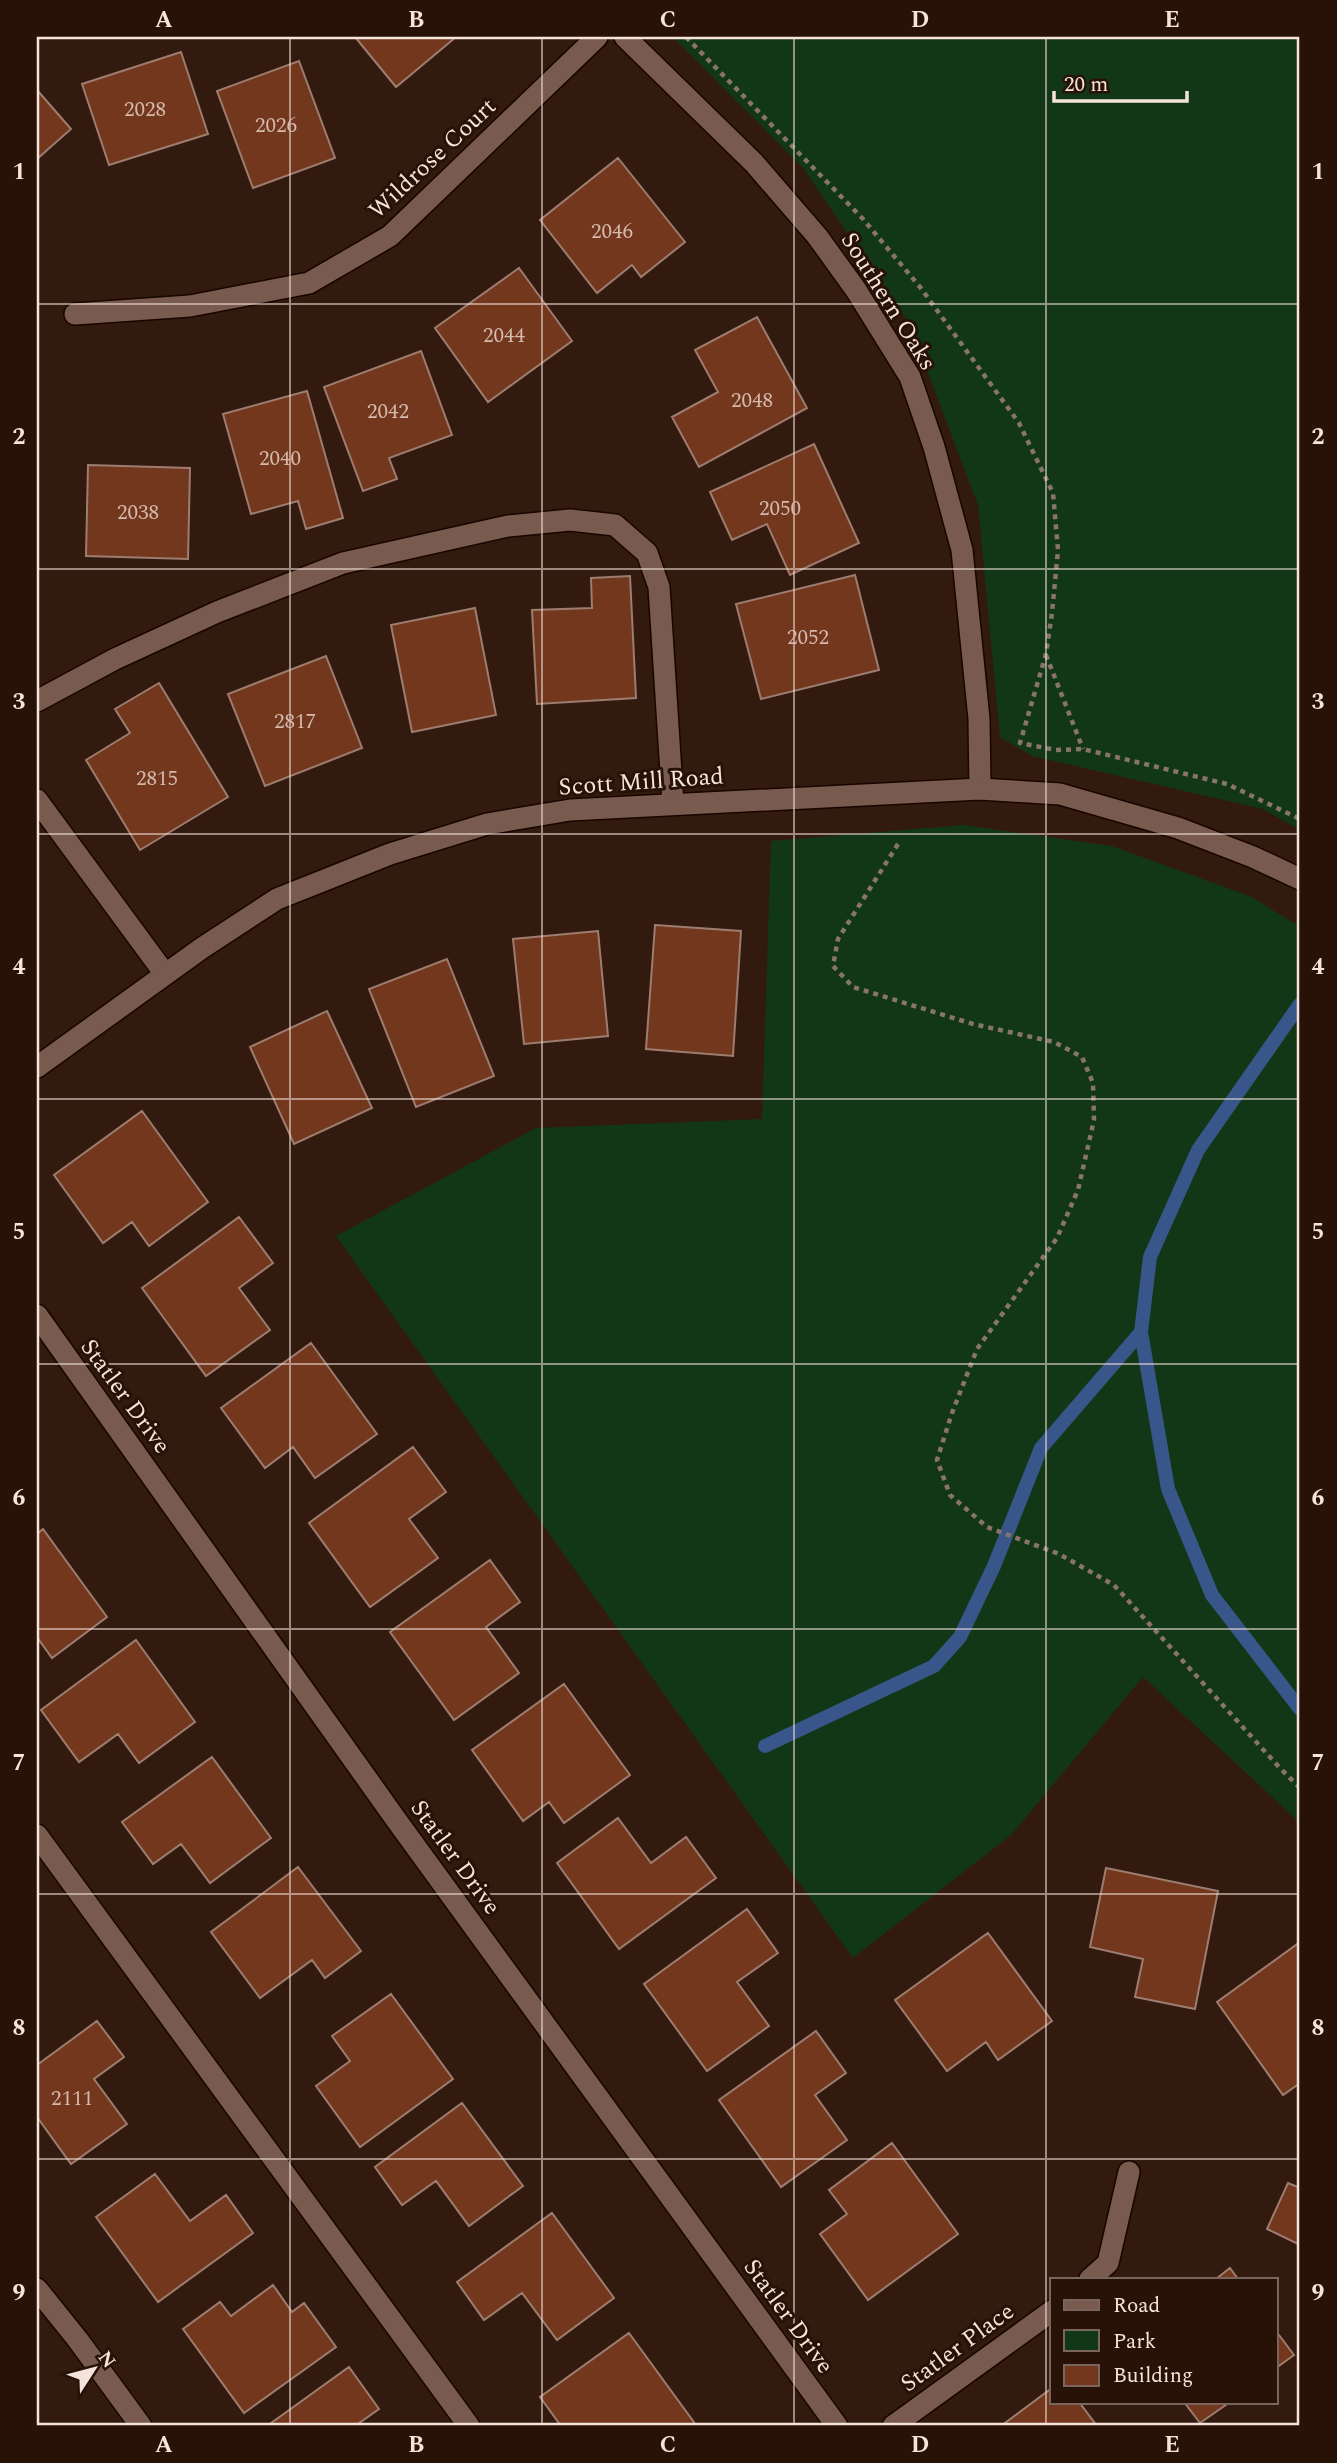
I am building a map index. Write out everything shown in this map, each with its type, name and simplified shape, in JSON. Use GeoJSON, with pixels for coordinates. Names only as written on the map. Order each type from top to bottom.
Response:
{"type":"FeatureCollection","features":[{"type":"Feature","properties":{"kind":"street","name":"Wildrose Court"},"geometry":{"type":"LineString","coordinates":[[75,314],[190,306],[309,283],[390,236],[597,37]]}},
{"type":"Feature","properties":{"kind":"street","name":"Southern Oaks"},"geometry":{"type":"LineString","coordinates":[[625,37],[754,163],[817,236],[856,290],[910,377],[934,447],[962,550],[979,719],[980,789]]}},
{"type":"Feature","properties":{"kind":"street"},"geometry":{"type":"LineString","coordinates":[[37,701],[115,659],[217,612],[343,563],[508,526],[570,520],[615,525],[647,553],[659,587],[673,804]]}},
{"type":"Feature","properties":{"kind":"street","name":"Scott Mill Road"},"geometry":{"type":"LineString","coordinates":[[37,1066],[165,974],[277,899],[390,854],[487,824],[558,812],[980,789],[1060,794],[1178,828],[1253,856],[1300,879]]}},
{"type":"Feature","properties":{"kind":"street"},"geometry":{"type":"LineString","coordinates":[[37,800],[165,974]]}},
{"type":"Feature","properties":{"kind":"street","name":"Statler Drive"},"geometry":{"type":"LineString","coordinates":[[37,1315],[397,1821],[837,2426]]}},
{"type":"Feature","properties":{"kind":"street"},"geometry":{"type":"LineString","coordinates":[[37,1835],[469,2426]]}},
{"type":"Feature","properties":{"kind":"street"},"geometry":{"type":"LineString","coordinates":[[1091,2278],[1108,2263],[1129,2172]]}},
{"type":"Feature","properties":{"kind":"street"},"geometry":{"type":"LineString","coordinates":[[37,2289],[141,2426]]}},
{"type":"Feature","properties":{"kind":"street","name":"Statler Place"},"geometry":{"type":"LineString","coordinates":[[893,2426],[1050,2312]]}},
{"type":"Feature","properties":{"kind":"path"},"geometry":{"type":"LineString","coordinates":[[1046,654],[1083,749]]}},
{"type":"Feature","properties":{"kind":"path"},"geometry":{"type":"LineString","coordinates":[[1020,743],[1056,750],[1083,749],[1227,784],[1300,819]]}},
{"type":"Feature","properties":{"kind":"path"},"geometry":{"type":"LineString","coordinates":[[898,844],[838,939],[833,966],[853,987],[973,1024],[1054,1041],[1082,1057],[1093,1083],[1094,1120],[1077,1190],[1057,1238],[977,1349],[952,1413],[937,1460],[950,1496],[987,1527],[1059,1554],[1114,1585],[1300,1788]]}},
{"type":"Feature","properties":{"kind":"green space"},"geometry":{"type":"Polygon","coordinates":[[[673,37],[1300,37],[1300,830],[1263,809],[1032,756],[1000,737],[978,505],[909,323],[803,168],[673,37]]]}},
{"type":"Feature","properties":{"kind":"green space"},"geometry":{"type":"Polygon","coordinates":[[[964,825],[1112,846],[1252,897],[1300,927],[1300,1823],[1143,1677],[1011,1835],[853,1958],[336,1236],[536,1128],[762,1119],[771,841],[964,825]]]}},
{"type":"Feature","properties":{"kind":"building"},"geometry":{"type":"Polygon","coordinates":[[[355,37],[456,37],[396,87],[355,37]]]}},
{"type":"Feature","properties":{"kind":"building"},"geometry":{"type":"Polygon","coordinates":[[[181,52],[208,134],[109,165],[82,84],[181,52]]]}},
{"type":"Feature","properties":{"kind":"building"},"geometry":{"type":"Polygon","coordinates":[[[299,61],[335,158],[253,188],[217,91],[299,61]]]}},
{"type":"Feature","properties":{"kind":"building"},"geometry":{"type":"Polygon","coordinates":[[[37,90],[71,129],[37,159],[37,90]]]}},
{"type":"Feature","properties":{"kind":"building"},"geometry":{"type":"Polygon","coordinates":[[[618,158],[685,242],[641,277],[632,265],[597,293],[540,220],[618,158]]]}},
{"type":"Feature","properties":{"kind":"building"},"geometry":{"type":"Polygon","coordinates":[[[519,268],[572,341],[488,402],[435,328],[519,268]]]}},
{"type":"Feature","properties":{"kind":"building"},"geometry":{"type":"Polygon","coordinates":[[[757,317],[807,408],[699,467],[672,417],[718,392],[695,350],[757,317]]]}},
{"type":"Feature","properties":{"kind":"building"},"geometry":{"type":"Polygon","coordinates":[[[421,351],[452,435],[389,458],[397,479],[363,491],[324,387],[421,351]]]}},
{"type":"Feature","properties":{"kind":"building"},"geometry":{"type":"Polygon","coordinates":[[[307,391],[343,518],[306,529],[298,501],[251,514],[223,414],[307,391]]]}},
{"type":"Feature","properties":{"kind":"building"},"geometry":{"type":"Polygon","coordinates":[[[814,444],[859,543],[790,575],[767,524],[732,540],[710,492],[814,444]]]}},
{"type":"Feature","properties":{"kind":"building"},"geometry":{"type":"Polygon","coordinates":[[[88,465],[190,468],[188,559],[86,556],[88,465]]]}},
{"type":"Feature","properties":{"kind":"building"},"geometry":{"type":"Polygon","coordinates":[[[855,575],[879,670],[761,699],[736,604],[855,575]]]}},
{"type":"Feature","properties":{"kind":"building"},"geometry":{"type":"Polygon","coordinates":[[[630,576],[636,698],[537,704],[532,610],[592,608],[591,578],[630,576]]]}},
{"type":"Feature","properties":{"kind":"building"},"geometry":{"type":"Polygon","coordinates":[[[475,608],[496,715],[412,732],[391,625],[475,608]]]}},
{"type":"Feature","properties":{"kind":"building"},"geometry":{"type":"Polygon","coordinates":[[[326,656],[362,748],[265,786],[228,694],[326,656]]]}},
{"type":"Feature","properties":{"kind":"building"},"geometry":{"type":"Polygon","coordinates":[[[159,683],[228,797],[140,850],[86,760],[130,733],[115,709],[159,683]]]}},
{"type":"Feature","properties":{"kind":"building"},"geometry":{"type":"Polygon","coordinates":[[[655,925],[741,931],[733,1056],[646,1049],[655,925]]]}},
{"type":"Feature","properties":{"kind":"building"},"geometry":{"type":"Polygon","coordinates":[[[598,931],[608,1036],[524,1044],[513,939],[598,931]]]}},
{"type":"Feature","properties":{"kind":"building"},"geometry":{"type":"Polygon","coordinates":[[[447,959],[494,1076],[416,1107],[369,989],[447,959]]]}},
{"type":"Feature","properties":{"kind":"building"},"geometry":{"type":"Polygon","coordinates":[[[327,1011],[372,1108],[294,1144],[250,1047],[327,1011]]]}},
{"type":"Feature","properties":{"kind":"building"},"geometry":{"type":"Polygon","coordinates":[[[142,1111],[208,1202],[149,1246],[132,1222],[103,1243],[54,1175],[142,1111]]]}},
{"type":"Feature","properties":{"kind":"building"},"geometry":{"type":"Polygon","coordinates":[[[239,1217],[273,1263],[239,1288],[270,1330],[206,1376],[142,1288],[239,1217]]]}},
{"type":"Feature","properties":{"kind":"building"},"geometry":{"type":"Polygon","coordinates":[[[311,1343],[377,1434],[315,1478],[293,1447],[265,1468],[221,1408],[311,1343]]]}},
{"type":"Feature","properties":{"kind":"building"},"geometry":{"type":"Polygon","coordinates":[[[413,1447],[446,1492],[409,1519],[438,1558],[370,1607],[309,1523],[413,1447]]]}},
{"type":"Feature","properties":{"kind":"building"},"geometry":{"type":"Polygon","coordinates":[[[43,1529],[107,1617],[52,1658],[39,1640],[37,1642],[37,1534],[43,1529]]]}},
{"type":"Feature","properties":{"kind":"building"},"geometry":{"type":"Polygon","coordinates":[[[490,1560],[520,1602],[486,1627],[519,1673],[454,1720],[390,1632],[490,1560]]]}},
{"type":"Feature","properties":{"kind":"building"},"geometry":{"type":"Polygon","coordinates":[[[136,1640],[195,1722],[139,1763],[118,1734],[79,1762],[41,1710],[136,1640]]]}},
{"type":"Feature","properties":{"kind":"building"},"geometry":{"type":"Polygon","coordinates":[[[564,1684],[630,1775],[564,1823],[549,1802],[523,1821],[472,1750],[564,1684]]]}},
{"type":"Feature","properties":{"kind":"building"},"geometry":{"type":"Polygon","coordinates":[[[212,1757],[271,1838],[210,1883],[181,1844],[153,1864],[122,1822],[212,1757]]]}},
{"type":"Feature","properties":{"kind":"building"},"geometry":{"type":"Polygon","coordinates":[[[618,1818],[651,1863],[686,1837],[716,1878],[619,1949],[557,1863],[618,1818]]]}},
{"type":"Feature","properties":{"kind":"building"},"geometry":{"type":"Polygon","coordinates":[[[298,1867],[361,1951],[325,1978],[312,1960],[260,1998],[211,1932],[298,1867]]]}},
{"type":"Feature","properties":{"kind":"building"},"geometry":{"type":"Polygon","coordinates":[[[1106,1868],[1218,1891],[1195,2009],[1135,1997],[1143,1959],[1090,1947],[1106,1868]]]}},
{"type":"Feature","properties":{"kind":"building"},"geometry":{"type":"Polygon","coordinates":[[[747,1909],[778,1953],[737,1982],[769,2026],[707,2071],[644,1984],[747,1909]]]}},
{"type":"Feature","properties":{"kind":"building"},"geometry":{"type":"Polygon","coordinates":[[[988,1933],[1052,2021],[998,2060],[986,2042],[947,2071],[895,2000],[988,1933]]]}},
{"type":"Feature","properties":{"kind":"building"},"geometry":{"type":"Polygon","coordinates":[[[1300,1942],[1300,2083],[1283,2095],[1217,2002],[1300,1942]]]}},
{"type":"Feature","properties":{"kind":"building"},"geometry":{"type":"Polygon","coordinates":[[[391,1994],[453,2079],[360,2147],[316,2086],[350,2061],[332,2036],[391,1994]]]}},
{"type":"Feature","properties":{"kind":"building"},"geometry":{"type":"Polygon","coordinates":[[[97,2021],[124,2057],[94,2079],[127,2124],[71,2164],[37,2117],[37,2065],[97,2021]]]}},
{"type":"Feature","properties":{"kind":"building"},"geometry":{"type":"Polygon","coordinates":[[[816,2031],[846,2073],[815,2095],[847,2140],[781,2187],[719,2100],[816,2031]]]}},
{"type":"Feature","properties":{"kind":"building"},"geometry":{"type":"Polygon","coordinates":[[[462,2103],[523,2186],[469,2226],[436,2181],[402,2205],[375,2167],[462,2103]]]}},
{"type":"Feature","properties":{"kind":"building"},"geometry":{"type":"Polygon","coordinates":[[[892,2143],[958,2234],[868,2300],[820,2234],[847,2214],[829,2190],[892,2143]]]}},
{"type":"Feature","properties":{"kind":"building"},"geometry":{"type":"Polygon","coordinates":[[[155,2174],[190,2221],[226,2195],[253,2233],[158,2302],[96,2217],[155,2174]]]}},
{"type":"Feature","properties":{"kind":"building"},"geometry":{"type":"Polygon","coordinates":[[[1288,2183],[1300,2188],[1300,2245],[1267,2229],[1288,2183]]]}},
{"type":"Feature","properties":{"kind":"building"},"geometry":{"type":"Polygon","coordinates":[[[552,2213],[614,2298],[557,2340],[522,2293],[484,2320],[457,2282],[552,2213]]]}},
{"type":"Feature","properties":{"kind":"building"},"geometry":{"type":"Polygon","coordinates":[[[1230,2268],[1237,2278],[1217,2278],[1230,2268]]]}},
{"type":"Feature","properties":{"kind":"building"},"geometry":{"type":"Polygon","coordinates":[[[273,2285],[292,2312],[304,2303],[336,2347],[244,2413],[183,2329],[220,2302],[231,2316],[273,2285]]]}},
{"type":"Feature","properties":{"kind":"building"},"geometry":{"type":"Polygon","coordinates":[[[629,2333],[696,2425],[561,2426],[540,2397],[629,2333]]]}},
{"type":"Feature","properties":{"kind":"building"},"geometry":{"type":"Polygon","coordinates":[[[1278,2334],[1294,2355],[1278,2367],[1278,2334]]]}},
{"type":"Feature","properties":{"kind":"building"},"geometry":{"type":"Polygon","coordinates":[[[349,2367],[379,2409],[355,2426],[267,2426],[349,2367]]]}},
{"type":"Feature","properties":{"kind":"building"},"geometry":{"type":"Polygon","coordinates":[[[1050,2389],[1050,2404],[1080,2404],[1097,2426],[1001,2426],[1050,2389]]]}},
{"type":"Feature","properties":{"kind":"building"},"geometry":{"type":"Polygon","coordinates":[[[1186,2404],[1227,2404],[1200,2423],[1186,2404]]]}},
{"type":"Feature","properties":{"kind":"waterway"},"geometry":{"type":"LineString","coordinates":[[1300,1004],[1198,1150],[1150,1257],[1141,1332],[1168,1489],[1212,1595],[1300,1709]]}},
{"type":"Feature","properties":{"kind":"waterway"},"geometry":{"type":"LineString","coordinates":[[765,1746],[934,1666],[960,1637],[994,1566],[1041,1448],[1141,1332]]}}]}
